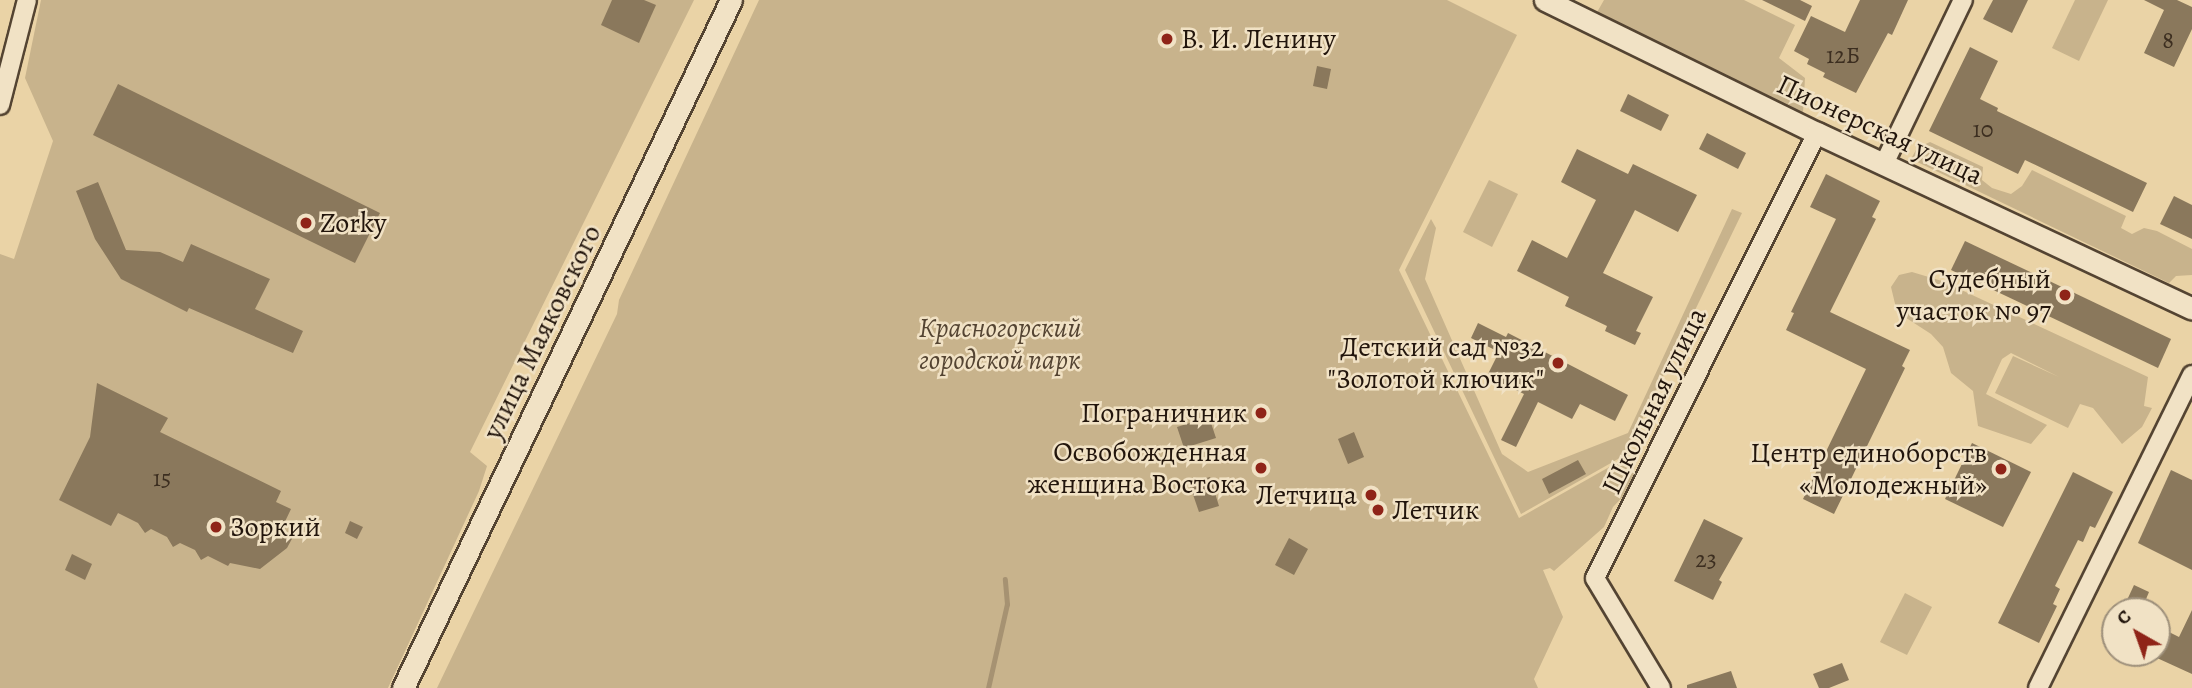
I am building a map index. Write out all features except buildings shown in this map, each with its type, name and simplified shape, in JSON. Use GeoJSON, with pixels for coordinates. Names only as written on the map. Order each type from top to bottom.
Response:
{"type":"FeatureCollection","features":[{"type":"Feature","properties":{"kind":"street"},"geometry":{"type":"LineString","coordinates":[[0,105],[27,0]]}},
{"type":"Feature","properties":{"kind":"street","name":"улица Маяковского"},"geometry":{"type":"LineString","coordinates":[[403,688],[731,0]]}},
{"type":"Feature","properties":{"kind":"street","name":"Пионерская улица"},"geometry":{"type":"LineString","coordinates":[[1545,0],[1817,133],[2192,309]]}},
{"type":"Feature","properties":{"kind":"street"},"geometry":{"type":"LineString","coordinates":[[1884,164],[1963,0]]}},
{"type":"Feature","properties":{"kind":"street","name":"Школьная улица"},"geometry":{"type":"LineString","coordinates":[[1661,688],[1595,578],[1817,133]]}},
{"type":"Feature","properties":{"kind":"street"},"geometry":{"type":"LineString","coordinates":[[2038,688],[2192,374]]}},
{"type":"Feature","properties":{"kind":"green space"},"geometry":{"type":"Polygon","coordinates":[[[41,0],[694,0],[470,452],[487,466],[479,491],[388,688],[0,688],[0,254],[14,259],[53,141],[25,78],[41,0]]]}},
{"type":"Feature","properties":{"kind":"green space","name":"Красногорский городской парк"},"geometry":{"type":"Polygon","coordinates":[[[759,0],[1447,0],[1517,35],[1399,270],[1519,518],[1627,457],[1633,468],[1636,483],[1613,507],[1604,527],[1554,571],[1550,568],[1543,570],[1563,617],[1534,679],[1538,688],[437,688],[617,314],[619,300],[759,0]]]}},
{"type":"Feature","properties":{"kind":"green space"},"geometry":{"type":"Polygon","coordinates":[[[1604,0],[1744,0],[1795,25],[1779,58],[1805,78],[1803,113],[1596,14],[1604,0]]]}},
{"type":"Feature","properties":{"kind":"green space"},"geometry":{"type":"Polygon","coordinates":[[[2075,0],[2108,0],[2079,61],[2052,48],[2075,0]]]}},
{"type":"Feature","properties":{"kind":"green space"},"geometry":{"type":"Polygon","coordinates":[[[1930,142],[1983,167],[1982,180],[1992,188],[2011,194],[2022,186],[2032,170],[2126,216],[2121,228],[2132,234],[2144,228],[2157,231],[2192,249],[2192,275],[2176,276],[2169,283],[1911,159],[1917,148],[1930,142]]]}},
{"type":"Feature","properties":{"kind":"green space"},"geometry":{"type":"Polygon","coordinates":[[[1489,180],[1518,194],[1492,247],[1463,232],[1489,180]]]}},
{"type":"Feature","properties":{"kind":"green space"},"geometry":{"type":"Polygon","coordinates":[[[1732,209],[1742,213],[1625,455],[1521,514],[1405,270],[1431,219],[1436,228],[1425,279],[1502,454],[1528,472],[1628,433],[1732,209]]]}},
{"type":"Feature","properties":{"kind":"green space"},"geometry":{"type":"Polygon","coordinates":[[[1912,272],[1942,281],[2148,377],[2144,406],[2152,408],[2142,427],[2122,444],[2093,408],[2080,404],[2068,428],[1995,393],[2013,356],[2059,377],[2011,353],[2002,359],[1986,394],[2047,425],[2031,444],[1978,426],[1973,391],[1951,373],[1943,347],[1931,334],[1897,312],[1891,287],[1899,275],[1912,272]]]}},
{"type":"Feature","properties":{"kind":"green space"},"geometry":{"type":"Polygon","coordinates":[[[1905,593],[1932,607],[1907,655],[1880,642],[1905,593]]]}},
{"type":"Feature","properties":{"kind":"waterway"},"geometry":{"type":"LineString","coordinates":[[988,688],[1007,604],[1005,579]]}},
{"type":"Feature","properties":{"kind":"place","name":"В. И. Ленину"},"geometry":{"type":"Point","coordinates":[1167,39]}},
{"type":"Feature","properties":{"kind":"place","name":"Zorky"},"geometry":{"type":"Point","coordinates":[306,223]}},
{"type":"Feature","properties":{"kind":"place","name":"Судебный участок № 97"},"geometry":{"type":"Point","coordinates":[2065,295]}},
{"type":"Feature","properties":{"kind":"place","name":"Детский сад №32 \"Золотой ключик\""},"geometry":{"type":"Point","coordinates":[1558,363]}},
{"type":"Feature","properties":{"kind":"place","name":"Пограничник"},"geometry":{"type":"Point","coordinates":[1261,413]}},
{"type":"Feature","properties":{"kind":"place","name":"Освобожденная женщина Востока"},"geometry":{"type":"Point","coordinates":[1261,468]}},
{"type":"Feature","properties":{"kind":"place","name":"Центр единоборств «Молодежный»"},"geometry":{"type":"Point","coordinates":[2001,469]}},
{"type":"Feature","properties":{"kind":"place","name":"Летчица"},"geometry":{"type":"Point","coordinates":[1371,495]}},
{"type":"Feature","properties":{"kind":"place","name":"Летчик"},"geometry":{"type":"Point","coordinates":[1378,510]}},
{"type":"Feature","properties":{"kind":"place","name":"Зоркий"},"geometry":{"type":"Point","coordinates":[216,527]}}]}
